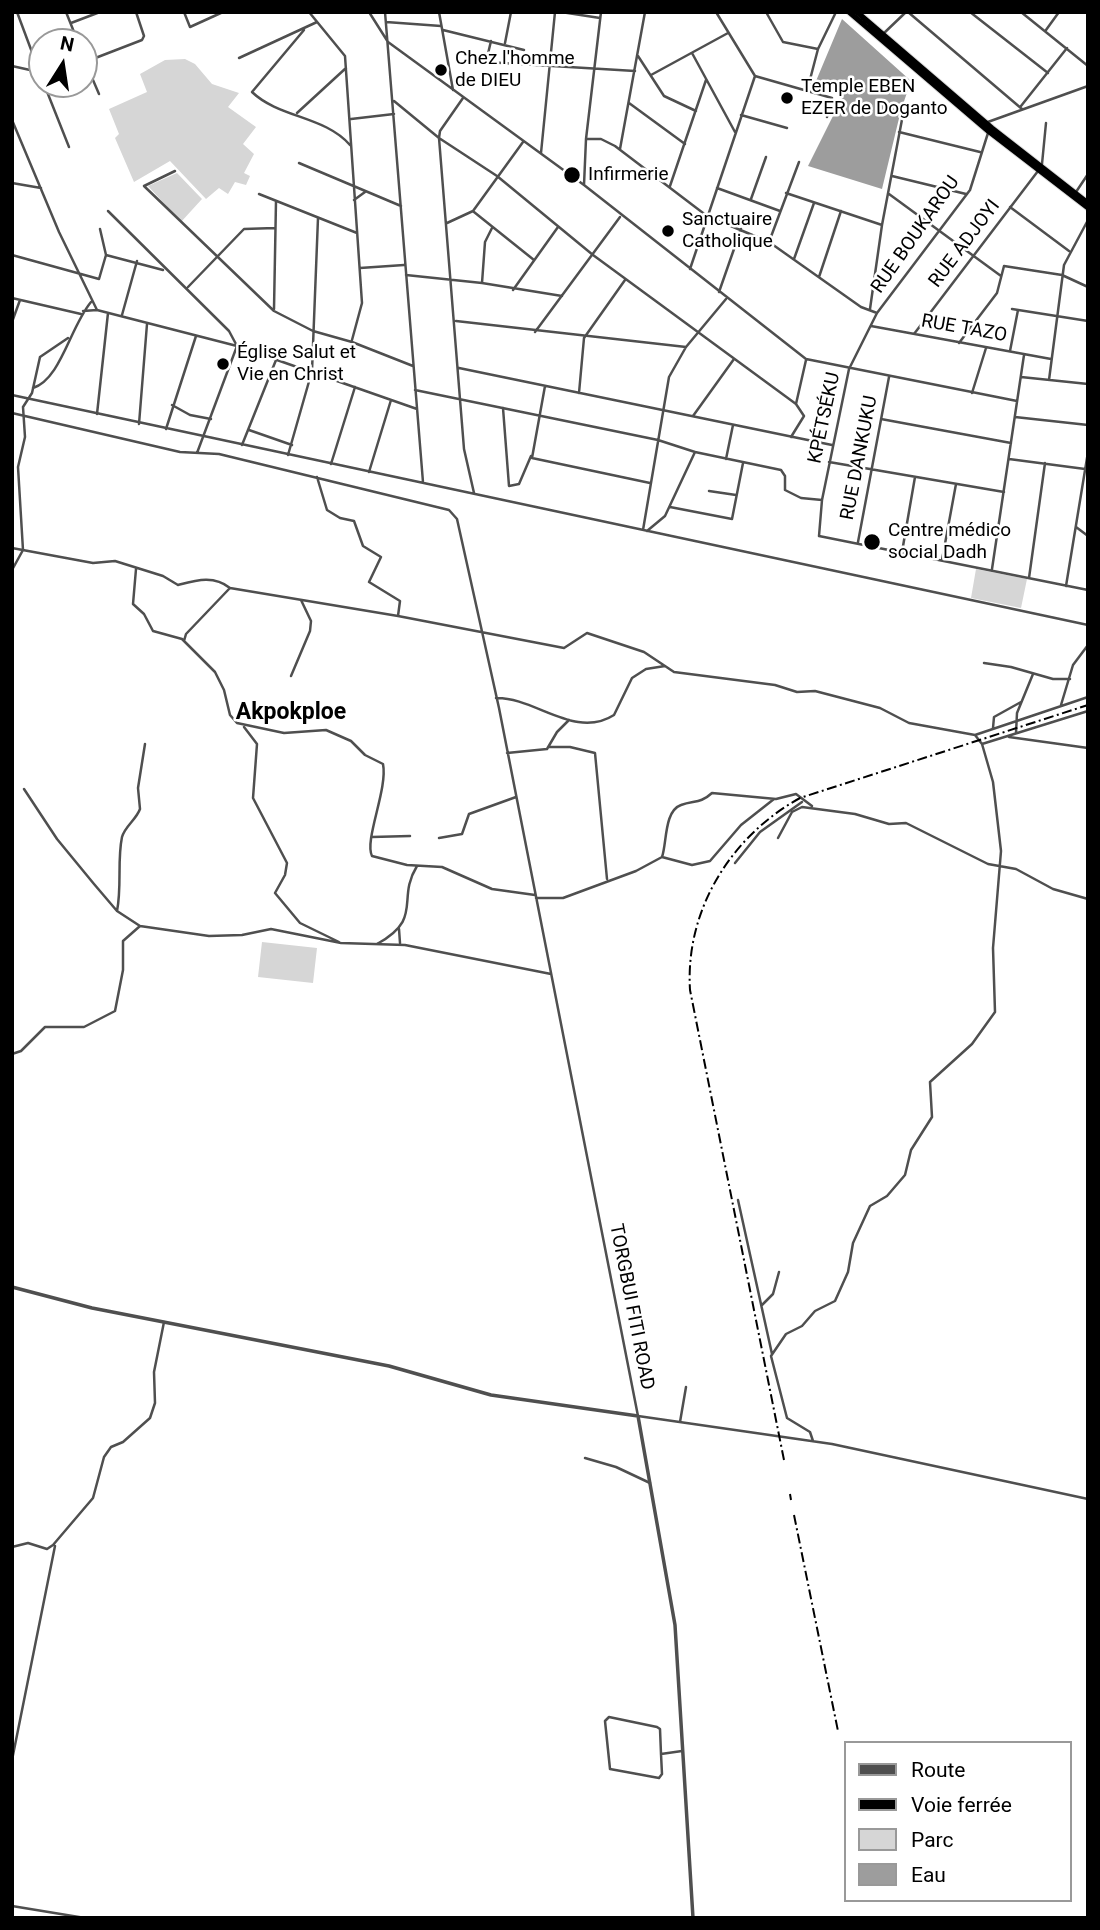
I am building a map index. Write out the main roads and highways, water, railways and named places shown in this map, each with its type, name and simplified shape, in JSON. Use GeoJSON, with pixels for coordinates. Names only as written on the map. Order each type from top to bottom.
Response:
{"type":"FeatureCollection","features":[{"type":"Feature","properties":{"kind":"highway"},"geometry":{"type":"LineString","coordinates":[[849,12],[990,130],[1088,206]]}},
{"type":"Feature","properties":{"kind":"highway"},"geometry":{"type":"LineString","coordinates":[[857,12],[883,34],[892,46]]}},
{"type":"Feature","properties":{"kind":"water"},"geometry":{"type":"Polygon","coordinates":[[[842,19],[911,81],[901,110],[882,189],[808,166],[843,96],[816,81],[842,19]]]}},
{"type":"Feature","properties":{"kind":"railway"},"geometry":{"type":"LineString","coordinates":[[784,1460],[690,990],[690,960],[704,904],[717,878],[753,833],[800,798],[1088,705]]}},
{"type":"Feature","properties":{"kind":"railway"},"geometry":{"type":"LineString","coordinates":[[790,1494],[791,1500]]}},
{"type":"Feature","properties":{"kind":"railway"},"geometry":{"type":"LineString","coordinates":[[794,1515],[838,1731]]}},
{"type":"Feature","properties":{"kind":"place","name":"Chez l'homme de DIEU"},"geometry":{"type":"Point","coordinates":[441,70]}},
{"type":"Feature","properties":{"kind":"place","name":"Temple EBEN EZER de Doganto"},"geometry":{"type":"Point","coordinates":[787,98]}},
{"type":"Feature","properties":{"kind":"place","name":"Infirmerie"},"geometry":{"type":"Point","coordinates":[572,175]}},
{"type":"Feature","properties":{"kind":"place","name":"Sanctuaire Catholique"},"geometry":{"type":"Point","coordinates":[668,231]}},
{"type":"Feature","properties":{"kind":"place","name":"Église Salut et Vie en Christ"},"geometry":{"type":"Point","coordinates":[223,364]}},
{"type":"Feature","properties":{"kind":"place","name":"Centre médico social Dadh"},"geometry":{"type":"Point","coordinates":[872,542]}},
{"type":"Feature","properties":{"kind":"district","name":"Akpokploe"},"geometry":{"type":"Point","coordinates":[291,713]}}]}
